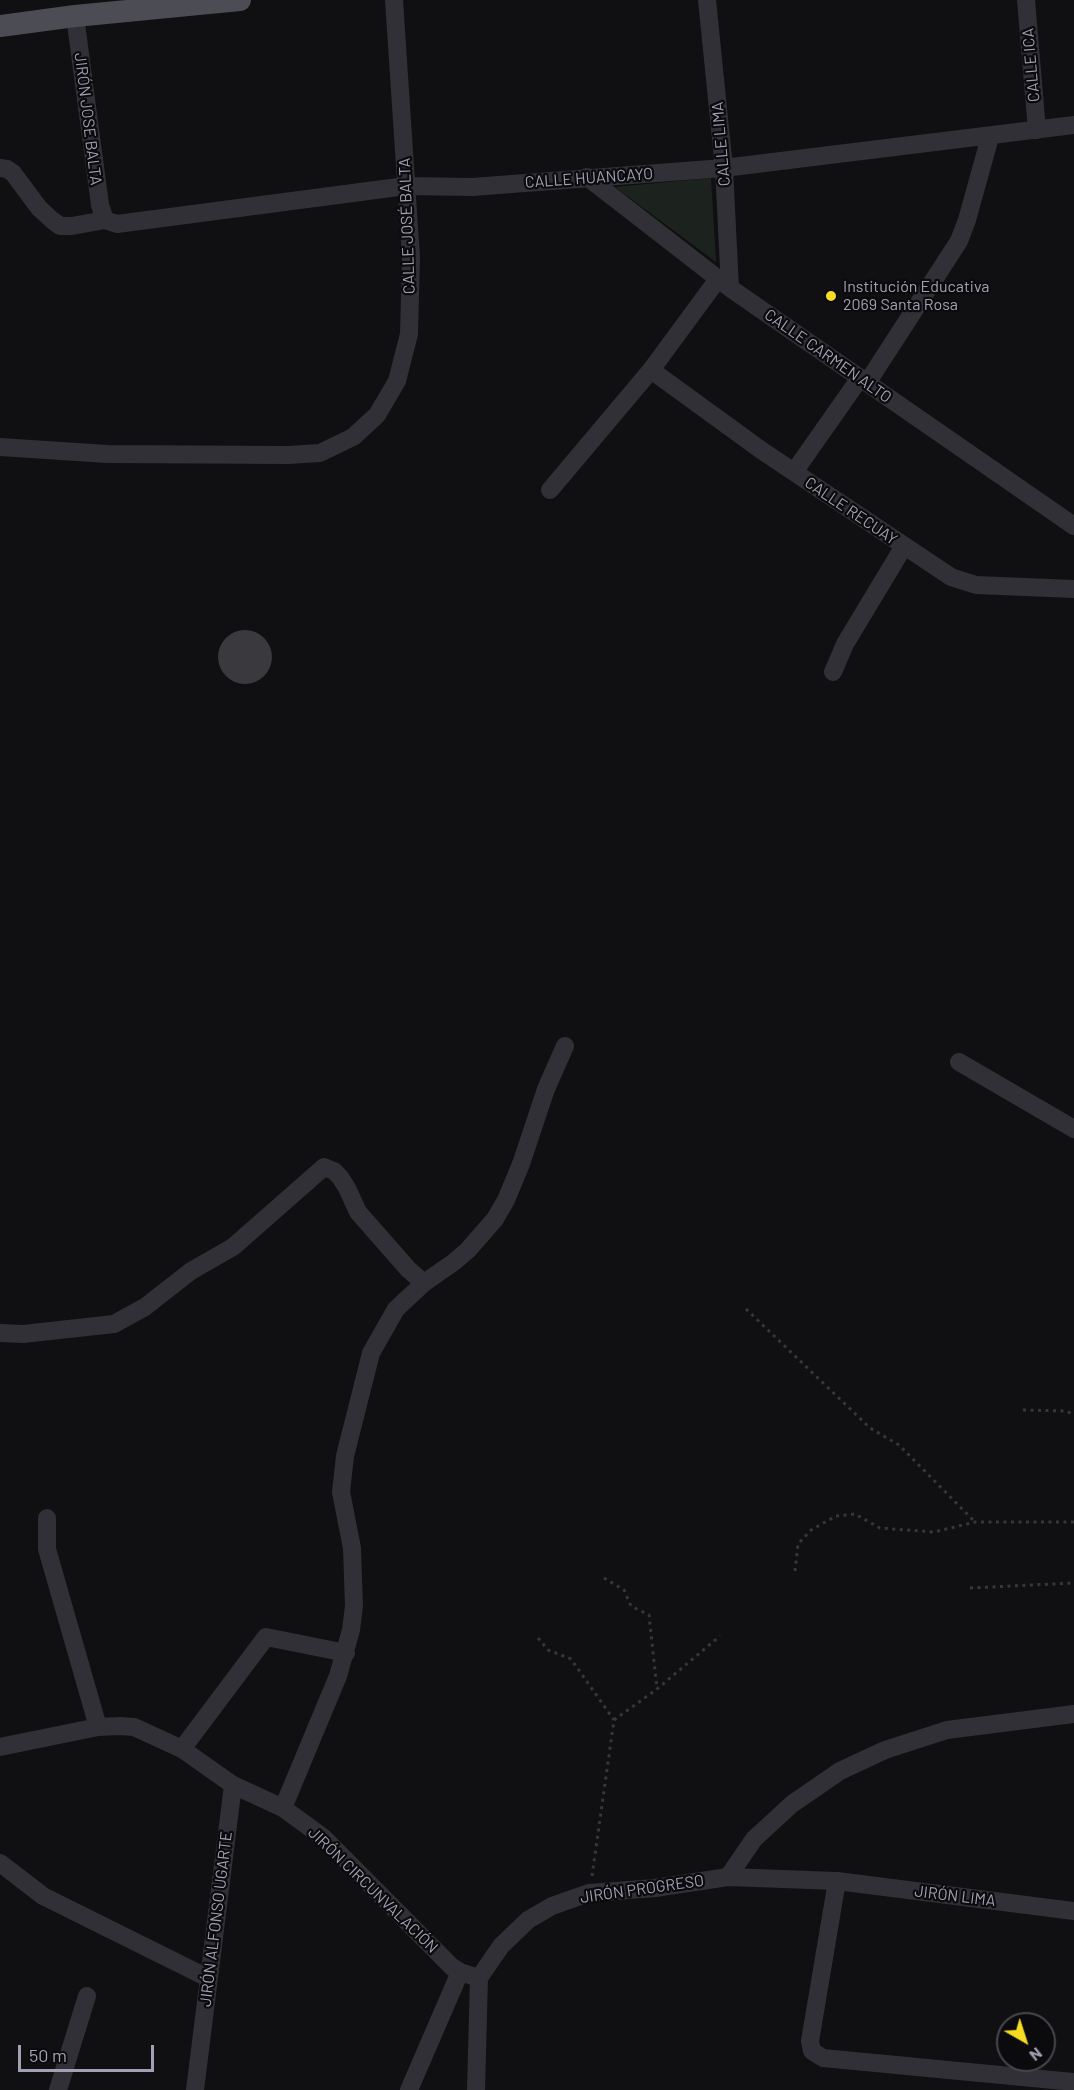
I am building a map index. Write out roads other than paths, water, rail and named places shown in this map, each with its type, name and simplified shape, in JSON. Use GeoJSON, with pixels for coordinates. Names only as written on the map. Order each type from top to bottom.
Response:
{"type":"FeatureCollection","features":[{"type":"Feature","properties":{"kind":"main road"},"geometry":{"type":"LineString","coordinates":[[0,26],[75,16],[240,0]]}},
{"type":"Feature","properties":{"kind":"street","name":"CALLE JOSÉ BALTA"},"geometry":{"type":"LineString","coordinates":[[0,447],[107,454],[288,455],[320,453],[353,437],[377,416],[397,381],[409,334],[411,257],[394,0]]}},
{"type":"Feature","properties":{"kind":"street","name":"CALLE LIMA"},"geometry":{"type":"LineString","coordinates":[[707,0],[724,168],[724,284]]}},
{"type":"Feature","properties":{"kind":"street","name":"CALLE ICA"},"geometry":{"type":"LineString","coordinates":[[1026,0],[1037,130]]}},
{"type":"Feature","properties":{"kind":"street","name":"JIRÓN JOSE BALTA"},"geometry":{"type":"LineString","coordinates":[[75,16],[94,171],[105,220]]}},
{"type":"Feature","properties":{"kind":"street","name":"CALLE HUANCAYO"},"geometry":{"type":"LineString","coordinates":[[0,168],[12,173],[39,208],[60,226],[72,226],[105,220],[117,224],[406,186],[472,187],[724,168],[1074,125]]}},
{"type":"Feature","properties":{"kind":"street"},"geometry":{"type":"LineString","coordinates":[[794,472],[864,381],[959,241],[990,137]]}},
{"type":"Feature","properties":{"kind":"street","name":"CALLE CARMEN ALTO"},"geometry":{"type":"LineString","coordinates":[[587,177],[724,284],[1074,526]]}},
{"type":"Feature","properties":{"kind":"street"},"geometry":{"type":"LineString","coordinates":[[550,490],[724,284]]}},
{"type":"Feature","properties":{"kind":"street","name":"CALLE RECUAY"},"geometry":{"type":"LineString","coordinates":[[651,370],[794,472],[951,577],[976,585],[1074,590]]}},
{"type":"Feature","properties":{"kind":"street"},"geometry":{"type":"LineString","coordinates":[[833,672],[845,644],[904,546]]}},
{"type":"Feature","properties":{"kind":"street"},"geometry":{"type":"LineString","coordinates":[[284,1808],[346,1653],[351,1630],[354,1596],[352,1548],[341,1492],[345,1456],[371,1353],[396,1309],[424,1283],[468,1250],[495,1219],[506,1200],[521,1164],[546,1089],[565,1046]]}},
{"type":"Feature","properties":{"kind":"street"},"geometry":{"type":"LineString","coordinates":[[959,1062],[1074,1128]]}},
{"type":"Feature","properties":{"kind":"street"},"geometry":{"type":"LineString","coordinates":[[0,1333],[22,1334],[114,1324],[145,1307],[191,1271],[233,1247],[324,1167],[334,1171],[340,1177],[348,1188],[358,1212],[408,1269],[424,1283]]}},
{"type":"Feature","properties":{"kind":"street"},"geometry":{"type":"LineString","coordinates":[[47,1518],[47,1549],[98,1727]]}},
{"type":"Feature","properties":{"kind":"street"},"geometry":{"type":"LineString","coordinates":[[182,1749],[266,1637],[346,1653]]}},
{"type":"Feature","properties":{"kind":"street"},"geometry":{"type":"LineString","coordinates":[[728,1877],[754,1839],[792,1804],[840,1771],[858,1762],[885,1750],[947,1730],[1074,1714]]}},
{"type":"Feature","properties":{"kind":"street","name":"JIRÓN CIRCUNVALACIÓN"},"geometry":{"type":"LineString","coordinates":[[0,1747],[98,1727],[134,1727],[182,1749],[233,1785],[284,1808],[324,1838],[452,1967],[479,1978]]}},
{"type":"Feature","properties":{"kind":"street","name":"JIRÓN ALFONSO UGARTE"},"geometry":{"type":"LineString","coordinates":[[195,2090],[207,1978],[233,1785]]}},
{"type":"Feature","properties":{"kind":"street"},"geometry":{"type":"LineString","coordinates":[[0,1863],[43,1896],[207,1978]]}},
{"type":"Feature","properties":{"kind":"street","name":"JIRÓN PROGRESO"},"geometry":{"type":"LineString","coordinates":[[479,1978],[501,1946],[528,1920],[552,1906],[590,1893],[655,1888],[728,1877],[837,1881]]}},
{"type":"Feature","properties":{"kind":"street"},"geometry":{"type":"LineString","coordinates":[[837,1881],[810,2041],[812,2051],[823,2058],[1074,2082]]}},
{"type":"Feature","properties":{"kind":"street","name":"JIRÓN LIMA"},"geometry":{"type":"LineString","coordinates":[[837,1881],[1074,1911]]}},
{"type":"Feature","properties":{"kind":"street"},"geometry":{"type":"LineString","coordinates":[[409,2090],[460,1972]]}},
{"type":"Feature","properties":{"kind":"street"},"geometry":{"type":"LineString","coordinates":[[476,2090],[479,1978]]}},
{"type":"Feature","properties":{"kind":"street"},"geometry":{"type":"LineString","coordinates":[[58,2090],[87,1996]]}},
{"type":"Feature","properties":{"kind":"place","name":"Institución Educativa 2069 Santa Rosa"},"geometry":{"type":"Point","coordinates":[831,296]}}]}
